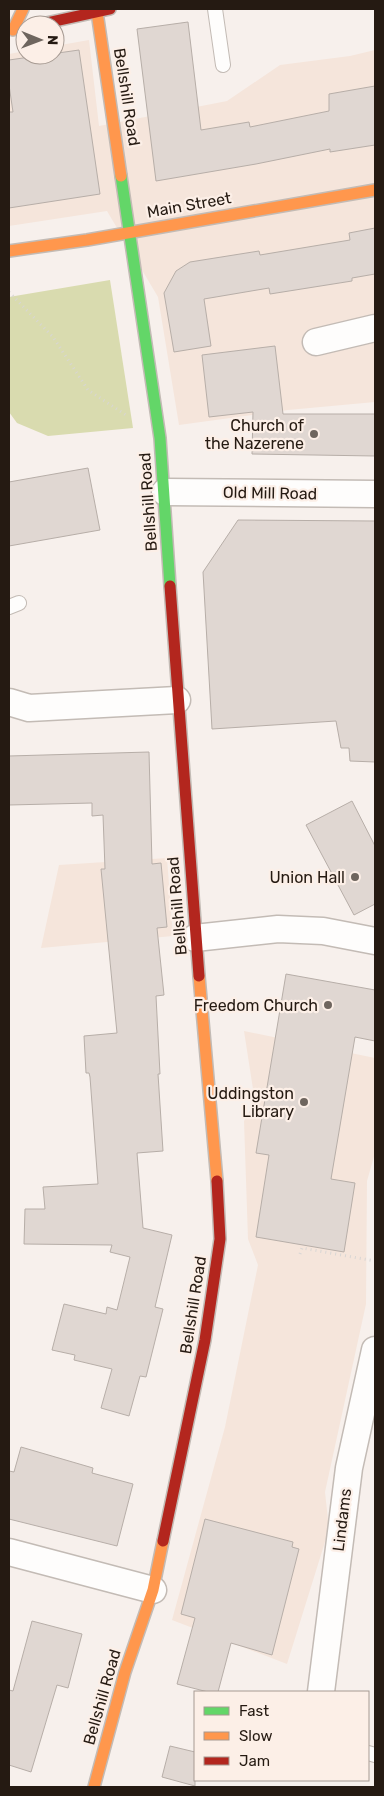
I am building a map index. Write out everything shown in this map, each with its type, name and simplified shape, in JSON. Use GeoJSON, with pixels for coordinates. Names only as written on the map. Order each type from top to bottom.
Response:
{"type":"FeatureCollection","features":[{"type":"Feature","properties":{"kind":"main road"},"geometry":{"type":"LineString","coordinates":[[11,30],[23,9]]}},
{"type":"Feature","properties":{"kind":"main road"},"geometry":{"type":"LineString","coordinates":[[65,18],[95,10],[110,9]]}},
{"type":"Feature","properties":{"kind":"main road","name":"Bellshill Road"},"geometry":{"type":"LineString","coordinates":[[94,1787],[125,1672],[153,1590],[205,1340],[220,1239],[218,1170],[195,938],[160,438],[95,10]]}},
{"type":"Feature","properties":{"kind":"main road","name":"Main Street"},"geometry":{"type":"LineString","coordinates":[[9,250],[130,232],[375,190]]}},
{"type":"Feature","properties":{"kind":"street"},"geometry":{"type":"LineString","coordinates":[[316,342],[375,328]]}},
{"type":"Feature","properties":{"kind":"street","name":"Old Mill Road"},"geometry":{"type":"LineString","coordinates":[[165,492],[375,494]]}},
{"type":"Feature","properties":{"kind":"street"},"geometry":{"type":"LineString","coordinates":[[9,702],[29,708],[177,700]]}},
{"type":"Feature","properties":{"kind":"street"},"geometry":{"type":"LineString","coordinates":[[195,938],[278,929],[323,931],[375,941]]}},
{"type":"Feature","properties":{"kind":"street","name":"Lindams"},"geometry":{"type":"LineString","coordinates":[[321,1691],[349,1468],[375,1350]]}},
{"type":"Feature","properties":{"kind":"street"},"geometry":{"type":"LineString","coordinates":[[9,1552],[153,1590]]}},
{"type":"Feature","properties":{"kind":"lane"},"geometry":{"type":"LineString","coordinates":[[215,9],[222,65]]}},
{"type":"Feature","properties":{"kind":"path"},"geometry":{"type":"LineString","coordinates":[[9,292],[53,337],[88,390],[160,438]]}},
{"type":"Feature","properties":{"kind":"path"},"geometry":{"type":"LineString","coordinates":[[300,1254],[302,1248],[375,1261]]}},
{"type":"Feature","properties":{"kind":"shaded area"},"geometry":{"type":"Polygon","coordinates":[[[89,40],[99,126],[227,101],[280,65],[350,56],[375,50],[375,402],[288,410],[179,425],[158,297],[107,211],[9,226],[9,54],[15,53],[15,65],[65,65],[65,44],[89,40]]]}},
{"type":"Feature","properties":{"kind":"shaded area"},"geometry":{"type":"Polygon","coordinates":[[[167,858],[173,936],[41,948],[59,865],[167,858]]]}},
{"type":"Feature","properties":{"kind":"shaded area"},"geometry":{"type":"Polygon","coordinates":[[[244,1031],[375,1058],[375,1153],[367,1181],[366,1304],[325,1492],[329,1529],[287,1664],[172,1620],[225,1427],[258,1265],[248,1239],[244,1121],[255,1102],[244,1031]]]}},
{"type":"Feature","properties":{"kind":"green space"},"geometry":{"type":"Polygon","coordinates":[[[110,280],[133,428],[48,436],[17,423],[9,412],[9,297],[110,280]]]}},
{"type":"Feature","properties":{"kind":"building"},"geometry":{"type":"Polygon","coordinates":[[[188,22],[201,130],[249,122],[250,127],[329,111],[329,94],[375,86],[375,145],[330,152],[330,149],[156,181],[137,29],[188,22]]]}},
{"type":"Feature","properties":{"kind":"building"},"geometry":{"type":"Polygon","coordinates":[[[79,50],[100,194],[9,208],[9,112],[13,112],[9,85],[9,60],[15,59],[15,65],[65,65],[65,52],[79,50]]]}},
{"type":"Feature","properties":{"kind":"building"},"geometry":{"type":"Polygon","coordinates":[[[375,228],[375,274],[352,278],[352,281],[270,294],[269,288],[204,299],[211,346],[174,352],[164,293],[176,271],[190,262],[259,251],[260,255],[350,240],[349,233],[375,228]]]}},
{"type":"Feature","properties":{"kind":"building"},"geometry":{"type":"Polygon","coordinates":[[[275,346],[283,414],[375,414],[375,456],[252,454],[253,412],[209,417],[202,355],[275,346]]]}},
{"type":"Feature","properties":{"kind":"building"},"geometry":{"type":"Polygon","coordinates":[[[88,468],[100,530],[9,546],[9,482],[88,468]]]}},
{"type":"Feature","properties":{"kind":"building"},"geometry":{"type":"Polygon","coordinates":[[[238,520],[375,521],[375,762],[350,761],[349,748],[341,748],[336,721],[212,729],[203,572],[238,520]]]}},
{"type":"Feature","properties":{"kind":"building"},"geometry":{"type":"Polygon","coordinates":[[[149,752],[152,864],[161,863],[167,927],[157,928],[164,995],[156,996],[160,1074],[158,1074],[163,1151],[137,1153],[143,1228],[172,1235],[155,1307],[163,1309],[146,1377],[140,1376],[129,1416],[101,1408],[112,1369],[74,1360],[75,1355],[52,1350],[64,1304],[106,1314],[107,1307],[117,1310],[130,1257],[110,1252],[112,1245],[24,1244],[25,1209],[45,1209],[43,1187],[98,1184],[90,1077],[89,1073],[86,1073],[84,1036],[117,1033],[101,869],[105,869],[103,815],[92,816],[92,803],[9,805],[9,756],[149,752]]]}},
{"type":"Feature","properties":{"kind":"building","name":"Union Hall"},"geometry":{"type":"Polygon","coordinates":[[[352,801],[375,846],[375,904],[354,915],[306,825],[352,801]]]}},
{"type":"Feature","properties":{"kind":"building"},"geometry":{"type":"Polygon","coordinates":[[[286,974],[375,990],[375,1041],[355,1037],[331,1179],[355,1183],[344,1252],[256,1237],[269,1155],[256,1153],[286,974]]]}},
{"type":"Feature","properties":{"kind":"building"},"geometry":{"type":"Polygon","coordinates":[[[21,1447],[93,1468],[92,1473],[133,1484],[117,1546],[9,1519],[9,1471],[14,1472],[21,1447]]]}},
{"type":"Feature","properties":{"kind":"building"},"geometry":{"type":"Polygon","coordinates":[[[205,1519],[293,1542],[292,1547],[299,1549],[272,1655],[231,1643],[218,1691],[204,1691],[177,1684],[195,1618],[181,1614],[205,1519]]]}},
{"type":"Feature","properties":{"kind":"building"},"geometry":{"type":"Polygon","coordinates":[[[32,1621],[82,1634],[68,1688],[57,1685],[31,1772],[9,1765],[9,1690],[13,1691],[32,1621]]]}},
{"type":"Feature","properties":{"kind":"building"},"geometry":{"type":"Polygon","coordinates":[[[170,1746],[194,1752],[195,1786],[162,1777],[170,1746]]]}},
{"type":"Feature","properties":{"kind":"traffic: fast"},"geometry":{"type":"LineString","coordinates":[[121,176],[160,438],[170,586]]}},
{"type":"Feature","properties":{"kind":"traffic: slow"},"geometry":{"type":"LineString","coordinates":[[13,30],[23,9]]}},
{"type":"Feature","properties":{"kind":"traffic: slow"},"geometry":{"type":"LineString","coordinates":[[94,9],[97,12],[121,176]]}},
{"type":"Feature","properties":{"kind":"traffic: slow"},"geometry":{"type":"LineString","coordinates":[[9,251],[87,240],[375,190]]}},
{"type":"Feature","properties":{"kind":"traffic: slow"},"geometry":{"type":"LineString","coordinates":[[199,976],[217,1181]]}},
{"type":"Feature","properties":{"kind":"traffic: slow"},"geometry":{"type":"LineString","coordinates":[[94,1787],[125,1672],[153,1590],[163,1541]]}},
{"type":"Feature","properties":{"kind":"traffic: jam"},"geometry":{"type":"LineString","coordinates":[[65,19],[110,9]]}},
{"type":"Feature","properties":{"kind":"traffic: jam"},"geometry":{"type":"LineString","coordinates":[[170,586],[199,976]]}},
{"type":"Feature","properties":{"kind":"traffic: jam"},"geometry":{"type":"LineString","coordinates":[[163,1541],[205,1340],[220,1239],[217,1181]]}},
{"type":"Feature","properties":{"kind":"place","name":"Church of the Nazerene"},"geometry":{"type":"Point","coordinates":[314,434]}},
{"type":"Feature","properties":{"kind":"place","name":"Union Hall"},"geometry":{"type":"Point","coordinates":[355,877]}},
{"type":"Feature","properties":{"kind":"place","name":"Freedom Church"},"geometry":{"type":"Point","coordinates":[328,1005]}},
{"type":"Feature","properties":{"kind":"place","name":"Uddingston Library"},"geometry":{"type":"Point","coordinates":[304,1102]}}]}
